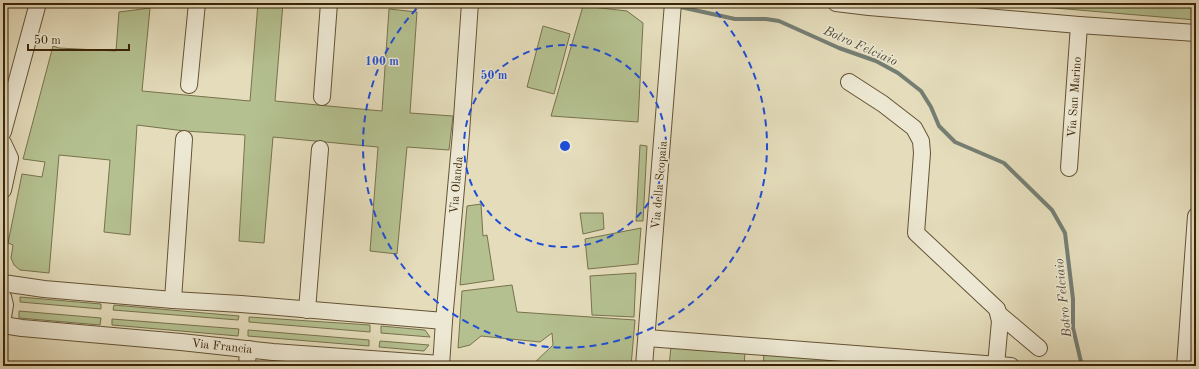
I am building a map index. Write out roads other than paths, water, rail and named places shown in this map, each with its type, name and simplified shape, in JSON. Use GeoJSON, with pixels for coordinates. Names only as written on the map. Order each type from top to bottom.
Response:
{"type":"FeatureCollection","features":[{"type":"Feature","properties":{"kind":"street"},"geometry":{"type":"LineString","coordinates":[[3,132],[38,3]]}},
{"type":"Feature","properties":{"kind":"street"},"geometry":{"type":"LineString","coordinates":[[188,85],[197,3]]}},
{"type":"Feature","properties":{"kind":"street"},"geometry":{"type":"LineString","coordinates":[[322,97],[330,3]]}},
{"type":"Feature","properties":{"kind":"street","name":"Via Olanda"},"geometry":{"type":"LineString","coordinates":[[441,365],[470,3]]}},
{"type":"Feature","properties":{"kind":"street","name":"Via della Scopaia"},"geometry":{"type":"LineString","coordinates":[[644,366],[673,3]]}},
{"type":"Feature","properties":{"kind":"street"},"geometry":{"type":"LineString","coordinates":[[836,3],[1079,25],[1196,32]]}},
{"type":"Feature","properties":{"kind":"street","name":"Via San Marino"},"geometry":{"type":"LineString","coordinates":[[1069,168],[1079,25]]}},
{"type":"Feature","properties":{"kind":"street"},"geometry":{"type":"LineString","coordinates":[[647,338],[1004,366],[1000,315],[997,309],[993,303],[916,233],[922,153],[921,141],[914,128],[883,104],[849,82]]}},
{"type":"Feature","properties":{"kind":"street"},"geometry":{"type":"LineString","coordinates":[[173,300],[184,138]]}},
{"type":"Feature","properties":{"kind":"street"},"geometry":{"type":"LineString","coordinates":[[3,143],[10,158],[3,190]]}},
{"type":"Feature","properties":{"kind":"street"},"geometry":{"type":"LineString","coordinates":[[307,310],[320,149]]}},
{"type":"Feature","properties":{"kind":"street"},"geometry":{"type":"LineString","coordinates":[[1185,366],[1196,216]]}},
{"type":"Feature","properties":{"kind":"street"},"geometry":{"type":"LineString","coordinates":[[3,283],[44,289],[444,321]]}},
{"type":"Feature","properties":{"kind":"street"},"geometry":{"type":"LineString","coordinates":[[3,297],[5,305],[3,317]]}},
{"type":"Feature","properties":{"kind":"street"},"geometry":{"type":"LineString","coordinates":[[1000,315],[1039,348]]}},
{"type":"Feature","properties":{"kind":"street","name":"Via Francia"},"geometry":{"type":"LineString","coordinates":[[3,325],[248,349],[441,365]]}},
{"type":"Feature","properties":{"kind":"street"},"geometry":{"type":"LineString","coordinates":[[247,366],[248,349]]}},
{"type":"Feature","properties":{"kind":"waterway","name":"Botro Felciaio"},"geometry":{"type":"LineString","coordinates":[[676,6],[735,19],[766,19],[779,21],[839,48],[876,61],[898,73],[921,91],[931,107],[939,126],[955,142],[1004,163],[1052,210],[1065,233],[1073,299],[1073,328],[1082,366]]}}]}
